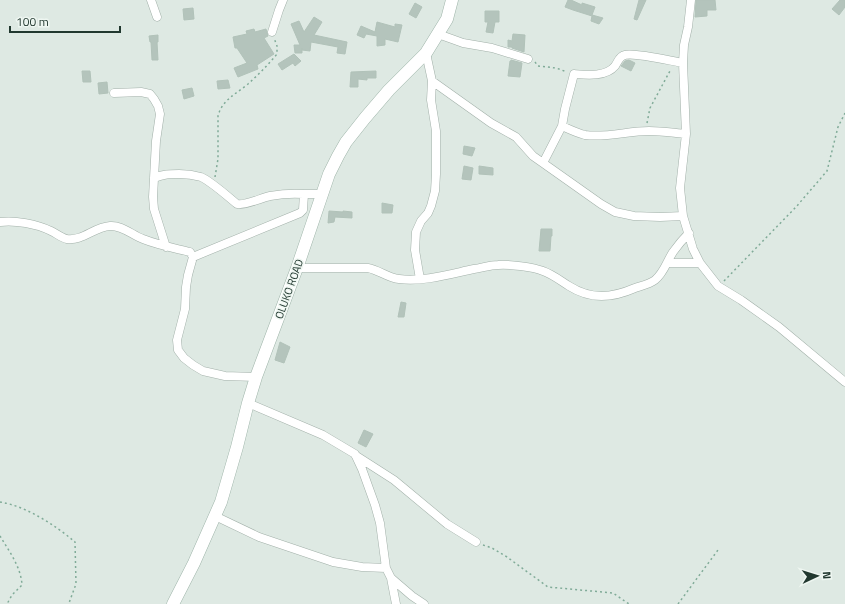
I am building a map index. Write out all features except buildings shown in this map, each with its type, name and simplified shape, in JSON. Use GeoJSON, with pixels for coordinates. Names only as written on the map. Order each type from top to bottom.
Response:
{"type":"FeatureCollection","features":[{"type":"Feature","properties":{"kind":"main road","name":"OLUKO ROAD"},"geometry":{"type":"LineString","coordinates":[[176,602],[221,502],[256,377],[297,268],[329,174],[346,142],[365,118],[389,90],[426,53],[447,19],[452,0]]}},
{"type":"Feature","properties":{"kind":"street"},"geometry":{"type":"LineString","coordinates":[[151,0],[157,17]]}},
{"type":"Feature","properties":{"kind":"street"},"geometry":{"type":"LineString","coordinates":[[272,32],[283,0]]}},
{"type":"Feature","properties":{"kind":"street"},"geometry":{"type":"LineString","coordinates":[[691,0],[688,27],[679,62],[686,134],[680,188],[683,216],[693,249],[700,264],[718,286],[741,300],[779,327],[845,382]]}},
{"type":"Feature","properties":{"kind":"street"},"geometry":{"type":"LineString","coordinates":[[438,34],[463,43],[492,48],[528,59]]}},
{"type":"Feature","properties":{"kind":"street"},"geometry":{"type":"LineString","coordinates":[[420,279],[415,250],[416,232],[431,206],[435,191],[436,174],[436,131],[431,100],[432,81],[426,53]]}},
{"type":"Feature","properties":{"kind":"street"},"geometry":{"type":"LineString","coordinates":[[543,163],[562,126],[574,74],[592,75],[610,71],[620,57],[625,54],[679,62]]}},
{"type":"Feature","properties":{"kind":"street"},"geometry":{"type":"LineString","coordinates":[[432,81],[516,138],[533,156],[600,204],[615,212],[634,216],[683,216]]}},
{"type":"Feature","properties":{"kind":"street"},"geometry":{"type":"LineString","coordinates":[[114,93],[141,92],[150,94],[158,106],[160,114],[156,141],[153,197],[154,209],[166,247]]}},
{"type":"Feature","properties":{"kind":"street"},"geometry":{"type":"LineString","coordinates":[[562,126],[584,135],[623,134],[649,131],[686,134]]}},
{"type":"Feature","properties":{"kind":"street"},"geometry":{"type":"LineString","coordinates":[[154,178],[162,174],[192,175],[200,177],[208,181],[236,204],[240,205],[278,194],[322,194]]}},
{"type":"Feature","properties":{"kind":"street"},"geometry":{"type":"LineString","coordinates":[[193,257],[300,213],[303,210],[304,194]]}},
{"type":"Feature","properties":{"kind":"street"},"geometry":{"type":"LineString","coordinates":[[0,222],[18,222],[29,224],[51,231],[64,239],[73,240],[100,228],[110,226],[119,227],[141,239],[166,247],[190,252],[193,257],[186,287],[185,309],[177,340],[178,350],[184,358],[203,371],[225,376],[256,377]]}},
{"type":"Feature","properties":{"kind":"street"},"geometry":{"type":"LineString","coordinates":[[297,268],[368,268],[398,279],[420,279],[497,265],[520,267],[542,271],[585,293],[599,296],[609,296],[628,291],[654,280],[662,272],[674,251],[689,233]]}},
{"type":"Feature","properties":{"kind":"street"},"geometry":{"type":"LineString","coordinates":[[667,263],[700,264]]}},
{"type":"Feature","properties":{"kind":"street"},"geometry":{"type":"LineString","coordinates":[[248,403],[323,435],[394,480],[447,524],[476,542]]}},
{"type":"Feature","properties":{"kind":"street"},"geometry":{"type":"LineString","coordinates":[[354,454],[362,469],[376,505],[386,568],[391,578],[396,604]]}},
{"type":"Feature","properties":{"kind":"street"},"geometry":{"type":"LineString","coordinates":[[215,516],[259,537],[333,562],[362,567],[386,568]]}},
{"type":"Feature","properties":{"kind":"street"},"geometry":{"type":"LineString","coordinates":[[391,578],[424,604]]}},
{"type":"Feature","properties":{"kind":"path"},"geometry":{"type":"LineString","coordinates":[[213,186],[218,160],[218,116],[220,110],[224,104],[248,84],[277,54],[277,46],[272,32]]}},
{"type":"Feature","properties":{"kind":"path"},"geometry":{"type":"LineString","coordinates":[[528,59],[538,66],[556,68],[574,74]]}},
{"type":"Feature","properties":{"kind":"path"},"geometry":{"type":"LineString","coordinates":[[649,131],[646,123],[650,108],[679,62]]}},
{"type":"Feature","properties":{"kind":"path"},"geometry":{"type":"LineString","coordinates":[[718,286],[796,207],[826,171],[838,127],[845,113]]}},
{"type":"Feature","properties":{"kind":"path"},"geometry":{"type":"LineString","coordinates":[[0,502],[8,503],[33,514],[64,532],[75,542],[76,584],[68,604]]}},
{"type":"Feature","properties":{"kind":"path"},"geometry":{"type":"LineString","coordinates":[[0,536],[22,576],[22,585],[12,595],[7,604]]}},
{"type":"Feature","properties":{"kind":"path"},"geometry":{"type":"LineString","coordinates":[[476,542],[492,548],[507,557],[548,587],[613,593],[629,604]]}},
{"type":"Feature","properties":{"kind":"path"},"geometry":{"type":"LineString","coordinates":[[678,604],[718,550]]}}]}
